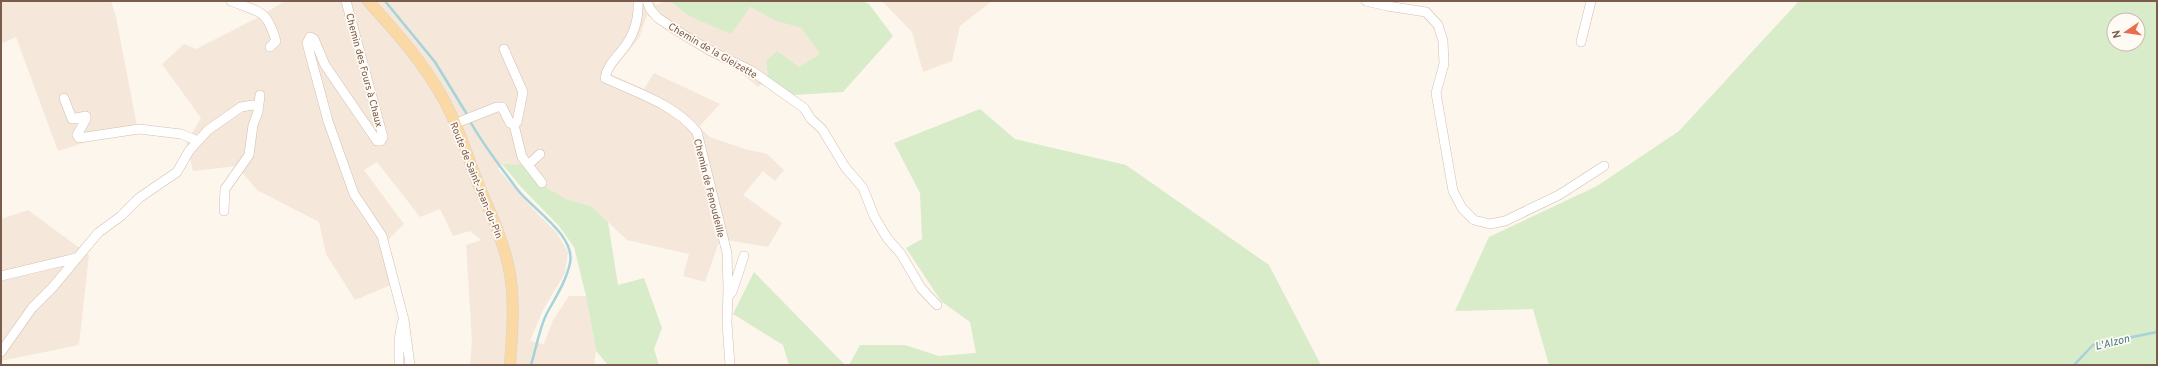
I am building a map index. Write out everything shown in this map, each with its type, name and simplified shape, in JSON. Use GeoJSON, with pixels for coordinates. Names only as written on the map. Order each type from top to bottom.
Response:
{"type":"FeatureCollection","features":[{"type":"Feature","properties":{"kind":"main road","name":"Route de Saint-Jean-du-Pin"},"geometry":{"type":"LineString","coordinates":[[368,1],[383,15]]}},
{"type":"Feature","properties":{"kind":"main road","name":"Route de Saint-Jean-du-Pin"},"geometry":{"type":"LineString","coordinates":[[374,1],[436,86],[459,122],[503,247],[510,274],[512,316],[510,365]]}},
{"type":"Feature","properties":{"kind":"street"},"geometry":{"type":"LineString","coordinates":[[230,1],[259,11],[266,16],[271,23],[276,41],[270,47]]}},
{"type":"Feature","properties":{"kind":"street","name":"Chemin des Fours à Chaux"},"geometry":{"type":"LineString","coordinates":[[346,1],[383,137],[381,142],[377,141],[366,127],[350,100],[325,66],[314,39],[310,37],[307,43],[328,121],[354,194],[382,236],[404,320],[410,365]]}},
{"type":"Feature","properties":{"kind":"street","name":"Chemin de Fenoudeille"},"geometry":{"type":"LineString","coordinates":[[638,1],[638,13],[634,31],[611,64],[605,78],[672,109],[686,119],[696,132],[726,253],[728,296],[727,323],[730,365]]}},
{"type":"Feature","properties":{"kind":"street","name":"Chemin de la Gleizette"},"geometry":{"type":"LineString","coordinates":[[647,1],[650,9],[658,18],[678,32],[709,50],[752,71],[804,108],[811,119],[822,129],[844,167],[863,188],[874,216],[887,238],[901,254],[921,288],[937,305]]}},
{"type":"Feature","properties":{"kind":"street"},"geometry":{"type":"LineString","coordinates":[[1366,1],[1426,12],[1438,25],[1443,41],[1444,64],[1436,93],[1445,154],[1453,191],[1462,208],[1474,220],[1490,224],[1505,221],[1559,195],[1604,166]]}},
{"type":"Feature","properties":{"kind":"street"},"geometry":{"type":"LineString","coordinates":[[1581,42],[1591,1]]}},
{"type":"Feature","properties":{"kind":"street"},"geometry":{"type":"LineString","coordinates":[[504,50],[523,92],[517,122],[514,125]]}},
{"type":"Feature","properties":{"kind":"street"},"geometry":{"type":"LineString","coordinates":[[224,211],[225,189],[249,155],[253,125],[259,106],[260,95]]}},
{"type":"Feature","properties":{"kind":"street"},"geometry":{"type":"LineString","coordinates":[[64,98],[72,119],[86,116],[77,135],[78,138],[139,129],[181,134],[198,141]]}},
{"type":"Feature","properties":{"kind":"street"},"geometry":{"type":"LineString","coordinates":[[1,352],[32,308],[52,288],[98,233],[121,216],[139,198],[177,172],[189,151],[208,130],[241,107],[253,105],[259,106]]}},
{"type":"Feature","properties":{"kind":"street"},"geometry":{"type":"LineString","coordinates":[[459,122],[497,107],[502,107],[510,123],[514,125],[519,151],[542,183]]}},
{"type":"Feature","properties":{"kind":"street"},"geometry":{"type":"LineString","coordinates":[[528,165],[540,154]]}},
{"type":"Feature","properties":{"kind":"street"},"geometry":{"type":"LineString","coordinates":[[728,296],[732,292],[744,256]]}},
{"type":"Feature","properties":{"kind":"street"},"geometry":{"type":"LineString","coordinates":[[1,276],[76,258]]}},
{"type":"Feature","properties":{"kind":"street"},"geometry":{"type":"LineString","coordinates":[[399,365],[400,326],[404,320]]}},
{"type":"Feature","properties":{"kind":"shaded area"},"geometry":{"type":"Polygon","coordinates":[[[1,1],[111,1],[116,17],[137,126],[58,151],[16,37],[1,44],[1,1]]]}},
{"type":"Feature","properties":{"kind":"shaded area"},"geometry":{"type":"Polygon","coordinates":[[[285,1],[653,1],[656,5],[665,1],[670,1],[689,16],[750,7],[776,21],[801,28],[820,54],[799,67],[766,61],[768,77],[758,87],[740,72],[706,54],[647,15],[639,38],[610,74],[644,89],[654,73],[720,104],[699,127],[710,137],[745,149],[767,154],[784,170],[775,181],[763,171],[743,195],[782,223],[768,247],[720,239],[705,282],[683,276],[689,254],[627,240],[591,206],[566,199],[502,164],[498,169],[533,209],[556,232],[568,252],[565,273],[543,310],[530,341],[544,344],[553,320],[569,296],[586,296],[596,351],[594,365],[470,365],[472,341],[466,245],[481,240],[470,231],[453,236],[440,209],[420,217],[377,162],[364,170],[404,224],[388,240],[398,282],[355,300],[326,254],[319,222],[257,190],[237,166],[193,171],[186,143],[201,118],[162,64],[184,44],[196,49],[259,17],[285,1]]]}},
{"type":"Feature","properties":{"kind":"shaded area"},"geometry":{"type":"Polygon","coordinates":[[[882,1],[992,1],[960,26],[952,61],[923,72],[912,32],[882,1]]]}},
{"type":"Feature","properties":{"kind":"shaded area"},"geometry":{"type":"Polygon","coordinates":[[[28,210],[89,255],[79,345],[1,361],[1,219],[28,210]]]}},
{"type":"Feature","properties":{"kind":"green space"},"geometry":{"type":"Polygon","coordinates":[[[670,1],[862,1],[869,4],[893,36],[843,92],[793,95],[768,77],[766,61],[777,51],[799,67],[820,54],[801,28],[776,21],[750,7],[731,34],[689,16],[670,1]]]}},
{"type":"Feature","properties":{"kind":"green space"},"geometry":{"type":"Polygon","coordinates":[[[1799,1],[2157,1],[2157,365],[1549,365],[1533,309],[1455,311],[1489,237],[1597,186],[1679,131],[1799,1]]]}},
{"type":"Feature","properties":{"kind":"green space"},"geometry":{"type":"Polygon","coordinates":[[[980,109],[1015,139],[1126,165],[1269,265],[1321,365],[849,365],[860,345],[905,345],[939,356],[976,353],[970,322],[941,301],[906,248],[922,239],[920,193],[894,143],[980,109]]]}},
{"type":"Feature","properties":{"kind":"green space"},"geometry":{"type":"Polygon","coordinates":[[[502,164],[526,165],[540,184],[566,199],[591,206],[608,222],[618,285],[644,278],[662,328],[654,349],[659,365],[608,365],[596,351],[586,296],[574,247],[559,226],[521,187],[502,164]]]}},
{"type":"Feature","properties":{"kind":"green space"},"geometry":{"type":"Polygon","coordinates":[[[754,272],[845,365],[789,365],[783,345],[733,314],[754,272]]]}},
{"type":"Feature","properties":{"kind":"waterway"},"geometry":{"type":"LineString","coordinates":[[385,1],[435,62],[468,116]]}},
{"type":"Feature","properties":{"kind":"waterway"},"geometry":{"type":"LineString","coordinates":[[470,121],[486,147],[517,189],[560,232],[570,253],[568,270],[563,283],[546,315],[539,333],[531,365]]}},
{"type":"Feature","properties":{"kind":"waterway","name":"L'Alzon"},"geometry":{"type":"LineString","coordinates":[[2074,365],[2093,345],[2157,332]]}}]}
